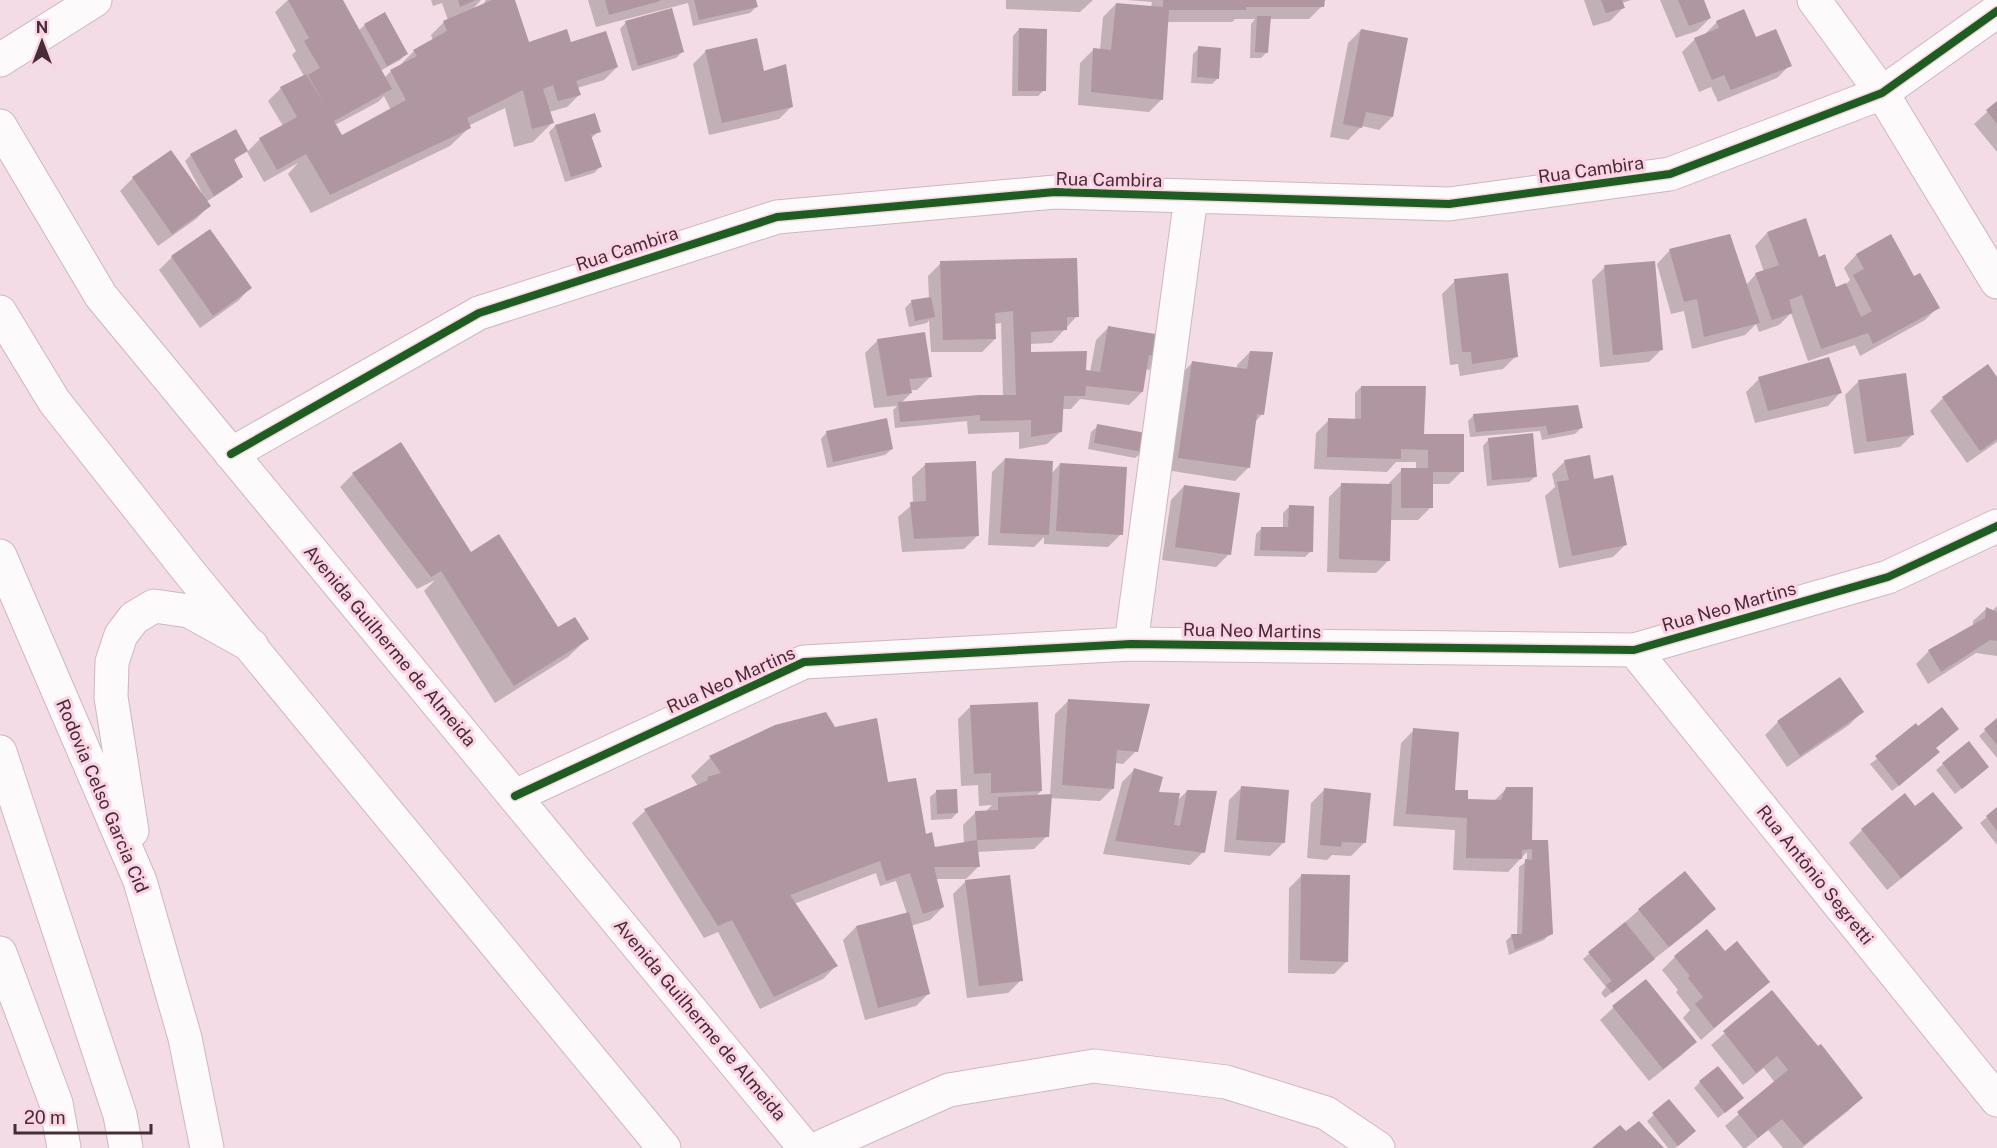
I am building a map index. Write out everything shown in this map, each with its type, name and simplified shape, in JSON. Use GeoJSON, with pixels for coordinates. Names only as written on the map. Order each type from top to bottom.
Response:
{"type":"FeatureCollection","features":[{"type":"Feature","properties":{"kind":"main road"},"geometry":{"type":"LineString","coordinates":[[0,60],[96,0]]}},
{"type":"Feature","properties":{"kind":"main road"},"geometry":{"type":"LineString","coordinates":[[1814,0],[1882,93],[1997,282]]}},
{"type":"Feature","properties":{"kind":"main road","name":"Rua Cambira"},"geometry":{"type":"LineString","coordinates":[[231,454],[479,313],[777,217],[1055,192],[1449,204],[1670,174],[1882,93],[1997,11]]}},
{"type":"Feature","properties":{"kind":"main road","name":"Avenida Guilherme de Almeida"},"geometry":{"type":"LineString","coordinates":[[0,126],[101,296],[806,1148]]}},
{"type":"Feature","properties":{"kind":"main road"},"geometry":{"type":"LineString","coordinates":[[1131,644],[1191,197]]}},
{"type":"Feature","properties":{"kind":"main road"},"geometry":{"type":"LineString","coordinates":[[0,312],[54,401],[190,573],[664,1148]]}},
{"type":"Feature","properties":{"kind":"main road","name":"Rua Neo Martins"},"geometry":{"type":"LineString","coordinates":[[515,796],[804,662],[1131,644],[1634,650],[1888,577],[1997,526]]}},
{"type":"Feature","properties":{"kind":"main road","name":"Rodovia Celso Garcia Cid"},"geometry":{"type":"LineString","coordinates":[[0,556],[140,881],[184,1038],[207,1148]]}},
{"type":"Feature","properties":{"kind":"main road"},"geometry":{"type":"LineString","coordinates":[[140,881],[111,697],[112,662],[121,635],[134,618],[154,606],[189,611],[252,646]]}},
{"type":"Feature","properties":{"kind":"main road","name":"Rua Antônio Segretti"},"geometry":{"type":"LineString","coordinates":[[1634,650],[1997,1100]]}},
{"type":"Feature","properties":{"kind":"main road"},"geometry":{"type":"LineString","coordinates":[[0,752],[120,1115],[126,1148]]}},
{"type":"Feature","properties":{"kind":"main road"},"geometry":{"type":"LineString","coordinates":[[0,953],[56,1103],[64,1148]]}},
{"type":"Feature","properties":{"kind":"main road"},"geometry":{"type":"LineString","coordinates":[[818,1148],[949,1090],[1094,1066],[1226,1082],[1326,1113],[1378,1148]]}},
{"type":"Feature","properties":{"kind":"building"},"geometry":{"type":"Polygon","coordinates":[[[288,0],[343,0],[392,89],[334,121],[342,135],[406,100],[390,70],[417,56],[413,50],[447,31],[443,21],[492,0],[515,0],[529,42],[567,29],[571,42],[606,31],[618,67],[576,81],[581,95],[558,101],[553,85],[543,89],[554,123],[532,129],[523,90],[467,118],[471,128],[330,195],[306,154],[277,170],[259,138],[297,117],[280,87],[306,74],[324,104],[308,75],[320,68],[304,41],[309,38],[288,0]]]}},
{"type":"Feature","properties":{"kind":"building"},"geometry":{"type":"Polygon","coordinates":[[[458,0],[476,0],[460,7],[458,0]]]}},
{"type":"Feature","properties":{"kind":"building"},"geometry":{"type":"Polygon","coordinates":[[[605,0],[660,0],[660,1],[609,15],[605,0]]]}},
{"type":"Feature","properties":{"kind":"building"},"geometry":{"type":"Polygon","coordinates":[[[694,0],[756,0],[758,7],[699,20],[694,0]]]}},
{"type":"Feature","properties":{"kind":"building"},"geometry":{"type":"Polygon","coordinates":[[[1163,0],[1325,0],[1324,7],[1169,10],[1163,100],[1091,92],[1093,48],[1111,50],[1116,3],[1163,7],[1163,0]]]}},
{"type":"Feature","properties":{"kind":"building"},"geometry":{"type":"Polygon","coordinates":[[[1601,0],[1622,0],[1625,8],[1606,13],[1601,0]]]}},
{"type":"Feature","properties":{"kind":"building"},"geometry":{"type":"Polygon","coordinates":[[[1678,0],[1704,0],[1711,18],[1689,26],[1678,0]]]}},
{"type":"Feature","properties":{"kind":"building"},"geometry":{"type":"Polygon","coordinates":[[[672,8],[684,52],[638,66],[625,21],[672,8]]]}},
{"type":"Feature","properties":{"kind":"building"},"geometry":{"type":"Polygon","coordinates":[[[1744,9],[1756,37],[1776,29],[1792,66],[1731,90],[1724,75],[1712,80],[1694,38],[1719,28],[1716,21],[1744,9]]]}},
{"type":"Feature","properties":{"kind":"building"},"geometry":{"type":"Polygon","coordinates":[[[385,12],[408,54],[387,66],[364,24],[385,12]]]}},
{"type":"Feature","properties":{"kind":"building"},"geometry":{"type":"Polygon","coordinates":[[[1257,16],[1271,16],[1268,53],[1255,52],[1257,16]]]}},
{"type":"Feature","properties":{"kind":"building"},"geometry":{"type":"Polygon","coordinates":[[[1019,28],[1047,29],[1046,91],[1018,91],[1019,28]]]}},
{"type":"Feature","properties":{"kind":"building"},"geometry":{"type":"Polygon","coordinates":[[[1361,29],[1408,38],[1393,117],[1366,112],[1362,128],[1343,124],[1361,29]]]}},
{"type":"Feature","properties":{"kind":"building"},"geometry":{"type":"Polygon","coordinates":[[[757,38],[764,71],[786,64],[793,107],[722,123],[705,50],[757,38]]]}},
{"type":"Feature","properties":{"kind":"building"},"geometry":{"type":"Polygon","coordinates":[[[1198,46],[1221,48],[1219,79],[1197,77],[1198,46]]]}},
{"type":"Feature","properties":{"kind":"building"},"geometry":{"type":"Polygon","coordinates":[[[1997,101],[1997,124],[1986,110],[1997,101]]]}},
{"type":"Feature","properties":{"kind":"building"},"geometry":{"type":"Polygon","coordinates":[[[595,113],[601,132],[591,135],[602,167],[571,177],[555,125],[595,113]]]}},
{"type":"Feature","properties":{"kind":"building"},"geometry":{"type":"Polygon","coordinates":[[[236,129],[248,151],[234,159],[243,177],[214,196],[190,154],[236,129]]]}},
{"type":"Feature","properties":{"kind":"building"},"geometry":{"type":"Polygon","coordinates":[[[171,150],[211,206],[172,234],[132,177],[171,150]]]}},
{"type":"Feature","properties":{"kind":"building"},"geometry":{"type":"Polygon","coordinates":[[[1806,218],[1819,257],[1825,254],[1836,287],[1846,283],[1861,317],[1872,311],[1853,275],[1864,269],[1856,254],[1891,234],[1914,276],[1920,273],[1940,308],[1873,344],[1868,333],[1821,349],[1802,295],[1789,300],[1793,313],[1772,320],[1755,273],[1779,265],[1767,232],[1806,218]]]}},
{"type":"Feature","properties":{"kind":"building"},"geometry":{"type":"Polygon","coordinates":[[[210,229],[252,288],[213,316],[171,256],[210,229]]]}},
{"type":"Feature","properties":{"kind":"building"},"geometry":{"type":"Polygon","coordinates":[[[1730,234],[1760,323],[1704,337],[1697,299],[1684,302],[1669,249],[1730,234]]]}},
{"type":"Feature","properties":{"kind":"building"},"geometry":{"type":"Polygon","coordinates":[[[1077,258],[1079,317],[1067,317],[1067,330],[1031,332],[1031,352],[1087,351],[1086,370],[1100,372],[1108,326],[1167,336],[1163,358],[1149,355],[1143,392],[1086,386],[1085,396],[1064,396],[1062,432],[1031,437],[1031,420],[980,421],[980,415],[900,422],[898,402],[979,395],[1016,395],[1013,311],[995,313],[996,339],[943,340],[940,261],[1077,258]]]}},
{"type":"Feature","properties":{"kind":"building"},"geometry":{"type":"Polygon","coordinates":[[[1655,261],[1663,350],[1613,355],[1604,265],[1655,261]]]}},
{"type":"Feature","properties":{"kind":"building"},"geometry":{"type":"Polygon","coordinates":[[[1508,273],[1518,357],[1472,364],[1471,352],[1462,352],[1454,279],[1508,273]]]}},
{"type":"Feature","properties":{"kind":"building"},"geometry":{"type":"Polygon","coordinates":[[[931,297],[935,317],[915,321],[911,300],[931,297]]]}},
{"type":"Feature","properties":{"kind":"building"},"geometry":{"type":"Polygon","coordinates":[[[925,332],[932,377],[909,379],[912,393],[887,396],[877,339],[925,332]]]}},
{"type":"Feature","properties":{"kind":"building"},"geometry":{"type":"Polygon","coordinates":[[[1250,351],[1273,352],[1264,415],[1257,414],[1250,468],[1178,458],[1192,361],[1247,369],[1250,351]]]}},
{"type":"Feature","properties":{"kind":"building"},"geometry":{"type":"Polygon","coordinates":[[[1829,357],[1842,393],[1768,411],[1758,377],[1829,357]]]}},
{"type":"Feature","properties":{"kind":"building"},"geometry":{"type":"Polygon","coordinates":[[[1988,364],[1997,377],[1997,439],[1980,451],[1942,397],[1988,364]]]}},
{"type":"Feature","properties":{"kind":"building"},"geometry":{"type":"Polygon","coordinates":[[[1906,373],[1914,435],[1867,442],[1858,380],[1906,373]]]}},
{"type":"Feature","properties":{"kind":"building"},"geometry":{"type":"Polygon","coordinates":[[[1361,386],[1426,386],[1424,434],[1464,434],[1464,472],[1433,472],[1433,508],[1401,508],[1401,468],[1428,468],[1428,450],[1401,449],[1401,459],[1327,457],[1328,418],[1361,419],[1361,386]]]}},
{"type":"Feature","properties":{"kind":"building"},"geometry":{"type":"Polygon","coordinates":[[[1578,405],[1583,428],[1548,435],[1546,426],[1476,432],[1473,414],[1578,405]]]}},
{"type":"Feature","properties":{"kind":"building"},"geometry":{"type":"Polygon","coordinates":[[[887,418],[893,449],[833,462],[826,431],[887,418]]]}},
{"type":"Feature","properties":{"kind":"building"},"geometry":{"type":"Polygon","coordinates":[[[1097,424],[1146,433],[1143,452],[1094,443],[1097,424]]]}},
{"type":"Feature","properties":{"kind":"building"},"geometry":{"type":"Polygon","coordinates":[[[1533,433],[1537,477],[1492,480],[1488,438],[1533,433]]]}},
{"type":"Feature","properties":{"kind":"building"},"geometry":{"type":"Polygon","coordinates":[[[401,442],[471,552],[499,534],[558,627],[575,617],[589,639],[514,686],[441,571],[431,577],[352,473],[401,442]]]}},
{"type":"Feature","properties":{"kind":"building"},"geometry":{"type":"Polygon","coordinates":[[[1590,455],[1594,479],[1613,475],[1627,545],[1572,556],[1557,482],[1569,480],[1564,460],[1590,455]]]}},
{"type":"Feature","properties":{"kind":"building"},"geometry":{"type":"Polygon","coordinates":[[[1005,458],[1053,461],[1049,535],[1000,533],[1005,458]]]}},
{"type":"Feature","properties":{"kind":"building"},"geometry":{"type":"Polygon","coordinates":[[[976,461],[979,536],[914,539],[910,502],[926,501],[925,463],[976,461]]]}},
{"type":"Feature","properties":{"kind":"building"},"geometry":{"type":"Polygon","coordinates":[[[1060,463],[1127,467],[1123,535],[1056,531],[1060,463]]]}},
{"type":"Feature","properties":{"kind":"building"},"geometry":{"type":"Polygon","coordinates":[[[1341,483],[1392,484],[1390,561],[1339,559],[1341,483]]]}},
{"type":"Feature","properties":{"kind":"building"},"geometry":{"type":"Polygon","coordinates":[[[1184,485],[1240,493],[1231,555],[1175,547],[1184,485]]]}},
{"type":"Feature","properties":{"kind":"building"},"geometry":{"type":"Polygon","coordinates":[[[1289,505],[1314,506],[1313,552],[1260,550],[1261,527],[1288,527],[1289,505]]]}},
{"type":"Feature","properties":{"kind":"building"},"geometry":{"type":"Polygon","coordinates":[[[1986,607],[1997,612],[1997,641],[1990,640],[1941,672],[1928,650],[1985,618],[1986,607]]]}},
{"type":"Feature","properties":{"kind":"building"},"geometry":{"type":"Polygon","coordinates":[[[1840,677],[1864,712],[1800,756],[1777,721],[1840,677]]]}},
{"type":"Feature","properties":{"kind":"building"},"geometry":{"type":"Polygon","coordinates":[[[1068,699],[1150,704],[1138,752],[1117,750],[1114,789],[1062,785],[1068,699]]]}},
{"type":"Feature","properties":{"kind":"building"},"geometry":{"type":"Polygon","coordinates":[[[1038,702],[1042,791],[991,793],[991,773],[974,774],[970,705],[1038,702]]]}},
{"type":"Feature","properties":{"kind":"building"},"geometry":{"type":"Polygon","coordinates":[[[1942,707],[1959,729],[1936,748],[1940,752],[1899,786],[1875,756],[1916,723],[1918,726],[1942,707]]]}},
{"type":"Feature","properties":{"kind":"building"},"geometry":{"type":"Polygon","coordinates":[[[826,712],[835,727],[877,718],[888,782],[916,778],[926,834],[932,832],[935,847],[977,840],[980,867],[934,867],[944,907],[923,914],[910,873],[886,881],[880,861],[790,895],[838,966],[774,997],[732,920],[718,926],[644,809],[708,780],[707,777],[721,773],[709,756],[775,725],[826,712]]]}},
{"type":"Feature","properties":{"kind":"building"},"geometry":{"type":"Polygon","coordinates":[[[1997,718],[1997,745],[1984,729],[1997,718]]]}},
{"type":"Feature","properties":{"kind":"building"},"geometry":{"type":"Polygon","coordinates":[[[1413,728],[1459,732],[1455,790],[1468,790],[1468,799],[1501,800],[1506,787],[1533,787],[1532,840],[1548,840],[1553,934],[1515,950],[1511,934],[1522,934],[1525,859],[1532,860],[1532,849],[1522,850],[1522,859],[1466,858],[1467,818],[1406,814],[1413,728]]]}},
{"type":"Feature","properties":{"kind":"building"},"geometry":{"type":"Polygon","coordinates":[[[1969,741],[1989,767],[1962,789],[1942,763],[1969,741]]]}},
{"type":"Feature","properties":{"kind":"building"},"geometry":{"type":"Polygon","coordinates":[[[1134,768],[1163,777],[1159,792],[1180,793],[1174,825],[1180,826],[1187,790],[1217,791],[1205,853],[1115,841],[1134,768]]]}},
{"type":"Feature","properties":{"kind":"building"},"geometry":{"type":"Polygon","coordinates":[[[1241,786],[1289,790],[1285,843],[1236,840],[1241,786]]]}},
{"type":"Feature","properties":{"kind":"building"},"geometry":{"type":"Polygon","coordinates":[[[1324,788],[1371,793],[1366,843],[1342,842],[1341,847],[1320,845],[1324,788]]]}},
{"type":"Feature","properties":{"kind":"building"},"geometry":{"type":"Polygon","coordinates":[[[957,789],[958,813],[937,814],[936,790],[957,789]]]}},
{"type":"Feature","properties":{"kind":"building"},"geometry":{"type":"Polygon","coordinates":[[[1933,792],[1963,828],[1901,878],[1861,829],[1905,793],[1915,806],[1933,792]]]}},
{"type":"Feature","properties":{"kind":"building"},"geometry":{"type":"Polygon","coordinates":[[[1052,794],[1049,837],[977,840],[975,811],[998,810],[998,797],[1052,794]]]}},
{"type":"Feature","properties":{"kind":"building"},"geometry":{"type":"Polygon","coordinates":[[[1997,807],[1997,831],[1986,816],[1997,807]]]}},
{"type":"Feature","properties":{"kind":"building"},"geometry":{"type":"Polygon","coordinates":[[[1685,871],[1716,909],[1669,947],[1638,909],[1685,871]]]}},
{"type":"Feature","properties":{"kind":"building"},"geometry":{"type":"Polygon","coordinates":[[[1301,874],[1350,875],[1348,962],[1300,960],[1301,874]]]}},
{"type":"Feature","properties":{"kind":"building"},"geometry":{"type":"Polygon","coordinates":[[[1010,875],[1023,981],[979,986],[965,880],[1010,875]]]}},
{"type":"Feature","properties":{"kind":"building"},"geometry":{"type":"Polygon","coordinates":[[[909,912],[930,994],[878,1008],[856,926],[909,912]]]}},
{"type":"Feature","properties":{"kind":"building"},"geometry":{"type":"Polygon","coordinates":[[[1625,922],[1655,959],[1612,993],[1606,985],[1612,981],[1588,952],[1625,922]]]}},
{"type":"Feature","properties":{"kind":"building"},"geometry":{"type":"Polygon","coordinates":[[[1707,929],[1725,951],[1737,941],[1770,982],[1714,1028],[1695,1004],[1703,997],[1674,956],[1707,929]]]}},
{"type":"Feature","properties":{"kind":"building"},"geometry":{"type":"Polygon","coordinates":[[[1646,979],[1697,1042],[1663,1069],[1612,1006],[1646,979]]]}},
{"type":"Feature","properties":{"kind":"building"},"geometry":{"type":"Polygon","coordinates":[[[1772,990],[1818,1046],[1821,1044],[1863,1098],[1804,1145],[1782,1119],[1758,1138],[1737,1112],[1788,1070],[1777,1056],[1756,1073],[1723,1031],[1772,990]]]}},
{"type":"Feature","properties":{"kind":"building"},"geometry":{"type":"Polygon","coordinates":[[[1718,1066],[1744,1098],[1725,1113],[1699,1081],[1718,1066]]]}},
{"type":"Feature","properties":{"kind":"building"},"geometry":{"type":"Polygon","coordinates":[[[1669,1099],[1696,1131],[1678,1146],[1652,1113],[1669,1099]]]}},
{"type":"Feature","properties":{"kind":"building"},"geometry":{"type":"Polygon","coordinates":[[[1639,1121],[1664,1148],[1592,1148],[1620,1125],[1626,1131],[1639,1121]]]}},
{"type":"Feature","properties":{"kind":"cycle path"},"geometry":{"type":"LineString","coordinates":[[231,454],[479,313],[777,217],[1055,192],[1449,204],[1670,174],[1882,93],[1997,11]]}},
{"type":"Feature","properties":{"kind":"cycle path"},"geometry":{"type":"LineString","coordinates":[[515,796],[804,662],[1131,644],[1634,650],[1888,577],[1997,526]]}}]}
